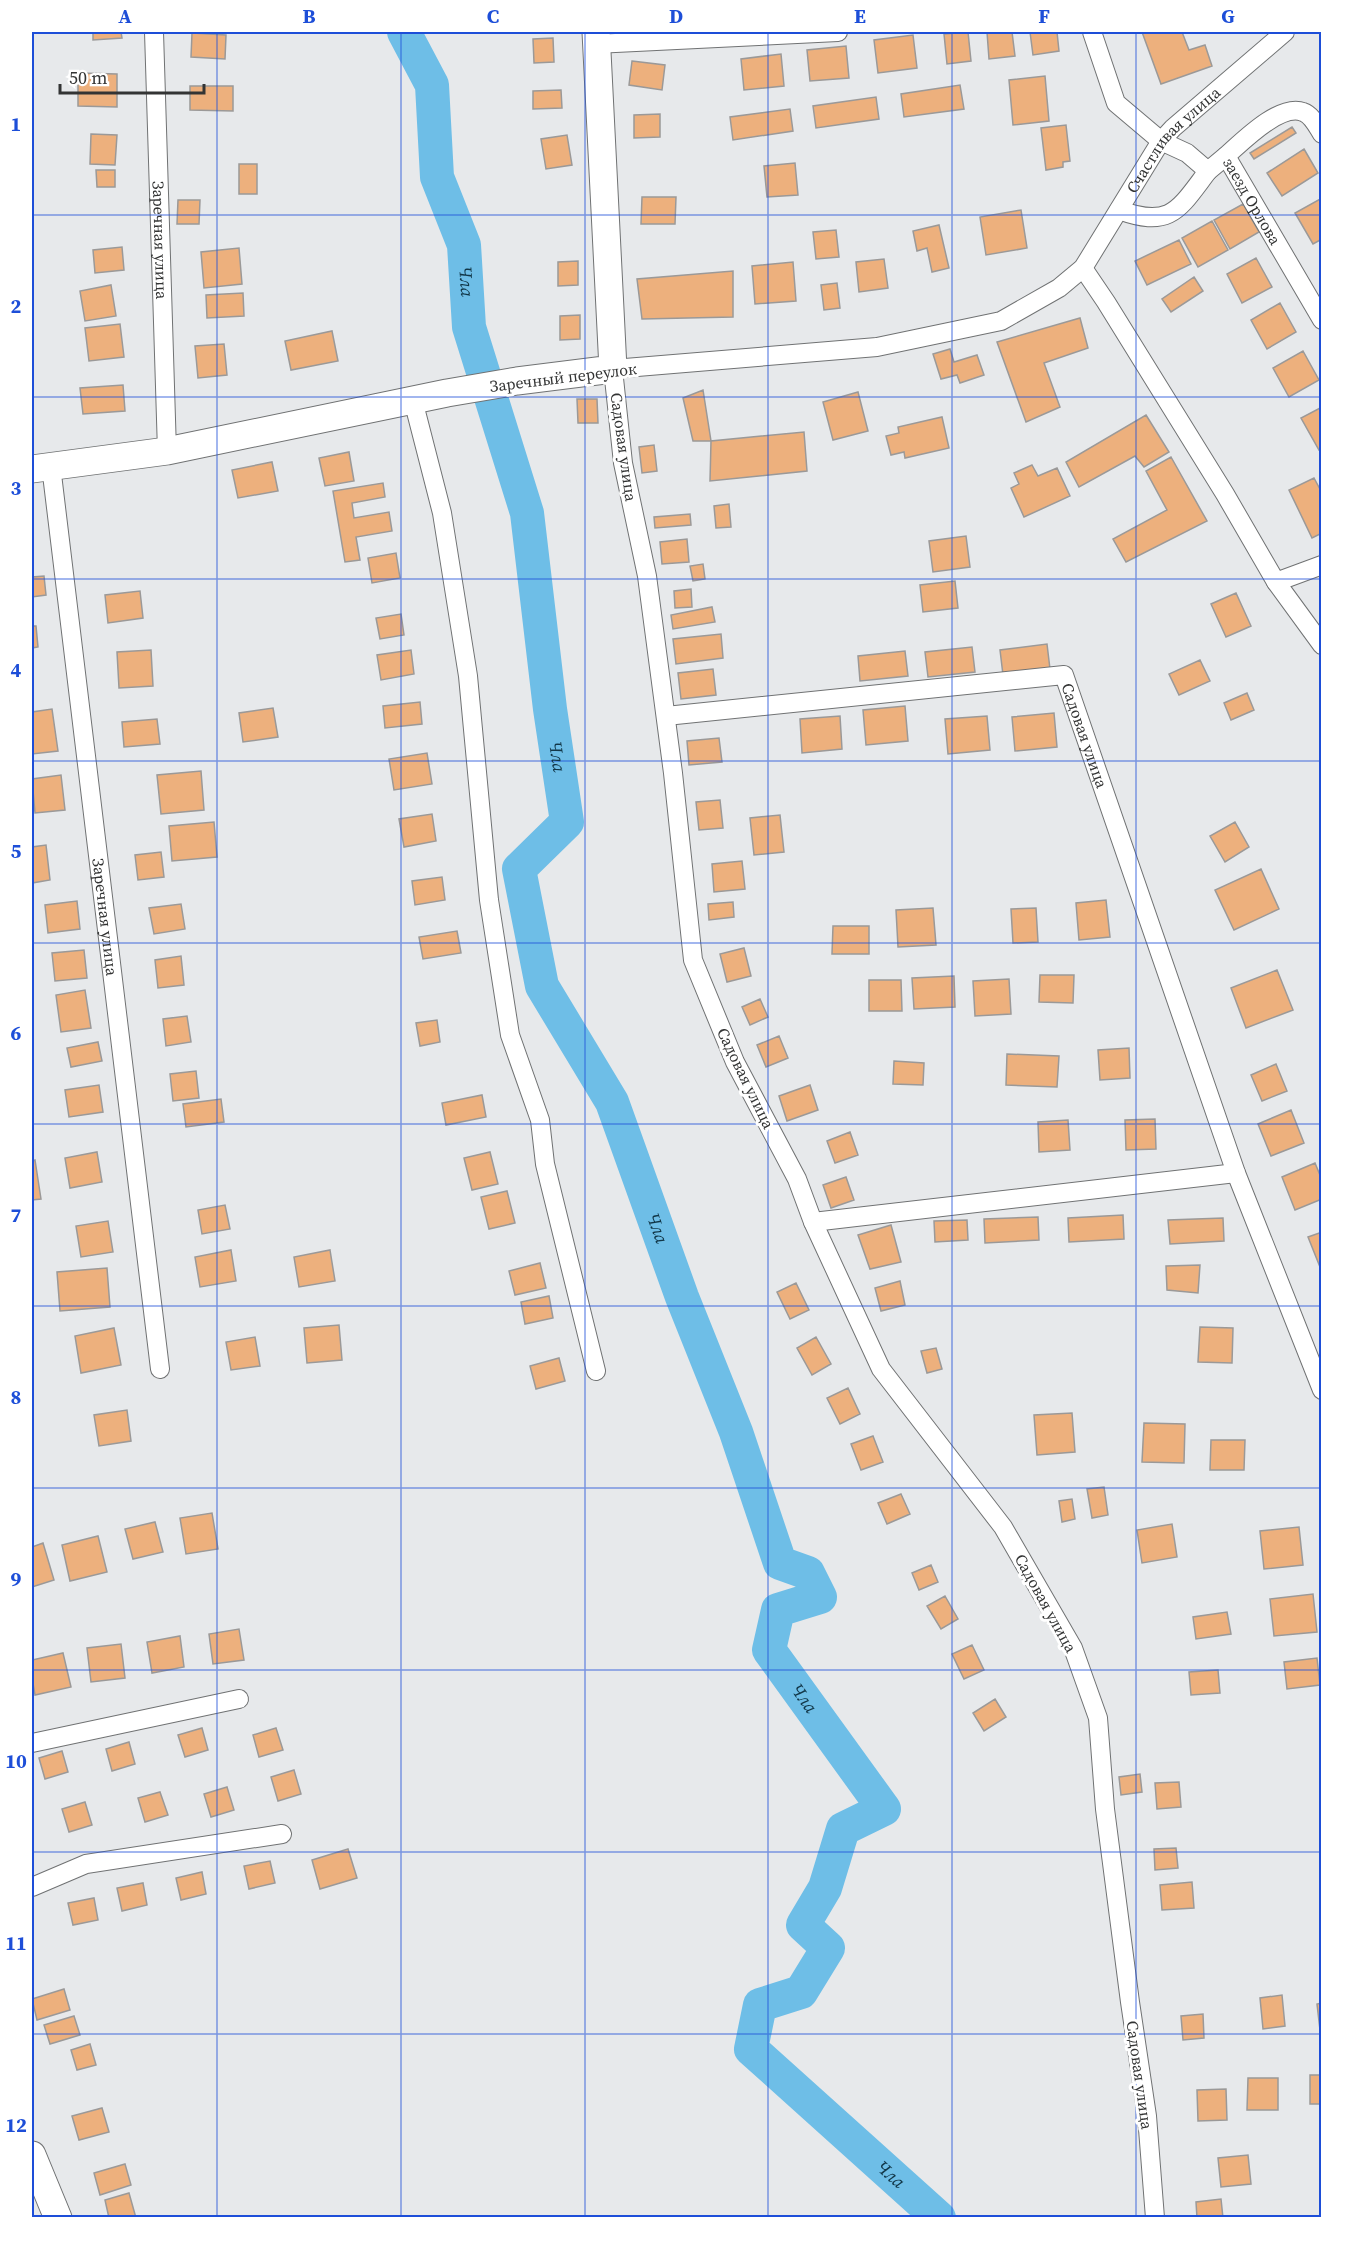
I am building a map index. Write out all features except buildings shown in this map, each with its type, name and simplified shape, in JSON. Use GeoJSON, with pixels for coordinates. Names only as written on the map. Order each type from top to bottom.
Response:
{"type":"FeatureCollection","features":[{"type":"Feature","properties":{"kind":"street","name":"Заречная улица"},"geometry":{"type":"LineString","coordinates":[[154,32],[167,451]]}},
{"type":"Feature","properties":{"kind":"street"},"geometry":{"type":"LineString","coordinates":[[595,38],[838,32]]}},
{"type":"Feature","properties":{"kind":"street"},"geometry":{"type":"LineString","coordinates":[[1092,32],[1116,103],[1161,141],[1187,153],[1208,171]]}},
{"type":"Feature","properties":{"kind":"street","name":"Счастливая улица"},"geometry":{"type":"LineString","coordinates":[[1083,268],[1161,141],[1173,128],[1285,32]]}},
{"type":"Feature","properties":{"kind":"street","name":"Садовая улица"},"geometry":{"type":"LineString","coordinates":[[595,38],[613,369],[623,463],[646,576],[666,716],[693,960],[735,1062],[797,1179],[813,1222],[881,1369],[1003,1527],[1073,1648],[1098,1718],[1105,1809],[1147,2116],[1155,2217]]}},
{"type":"Feature","properties":{"kind":"street","name":"заезд Орлова"},"geometry":{"type":"LineString","coordinates":[[1322,134],[1314,121],[1304,112],[1290,111],[1266,122],[1226,156],[1322,320]]}},
{"type":"Feature","properties":{"kind":"street"},"geometry":{"type":"LineString","coordinates":[[1119,210],[1141,218],[1167,216],[1181,206],[1208,171],[1226,156]]}},
{"type":"Feature","properties":{"kind":"street","name":"Заречный переулок"},"geometry":{"type":"LineString","coordinates":[[41,467],[167,451],[447,393],[517,381],[613,369],[877,347],[1001,321],[1059,288],[1083,268]]}},
{"type":"Feature","properties":{"kind":"street"},"geometry":{"type":"LineString","coordinates":[[1083,268],[1225,494],[1276,582],[1322,645]]}},
{"type":"Feature","properties":{"kind":"street"},"geometry":{"type":"LineString","coordinates":[[413,400],[442,513],[468,676],[489,900],[510,1035],[540,1120],[545,1164],[596,1371]]}},
{"type":"Feature","properties":{"kind":"street","name":"Заречная улица"},"geometry":{"type":"LineString","coordinates":[[41,467],[160,1369]]}},
{"type":"Feature","properties":{"kind":"street"},"geometry":{"type":"LineString","coordinates":[[1276,582],[1322,565]]}},
{"type":"Feature","properties":{"kind":"street","name":"Садовая улица"},"geometry":{"type":"LineString","coordinates":[[666,716],[1064,675],[1236,1173],[1322,1390]]}},
{"type":"Feature","properties":{"kind":"street"},"geometry":{"type":"LineString","coordinates":[[813,1222],[1236,1173]]}},
{"type":"Feature","properties":{"kind":"street"},"geometry":{"type":"LineString","coordinates":[[32,1743],[239,1699]]}},
{"type":"Feature","properties":{"kind":"street"},"geometry":{"type":"LineString","coordinates":[[32,1887],[86,1864],[282,1834]]}},
{"type":"Feature","properties":{"kind":"street"},"geometry":{"type":"LineString","coordinates":[[32,2155],[58,2217]]}},
{"type":"Feature","properties":{"kind":"waterway","name":"Чла"},"geometry":{"type":"LineString","coordinates":[[404,32],[432,85],[437,177],[464,245],[469,327],[527,513],[550,709],[567,822],[519,869],[542,986],[612,1102],[682,1297],[736,1432],[780,1563],[808,1573],[820,1597],[778,1610],[769,1650],[884,1809],[843,1829],[825,1888],[803,1925],[828,1948],[801,1992],[760,2005],[751,2049],[939,2218]]}}]}
